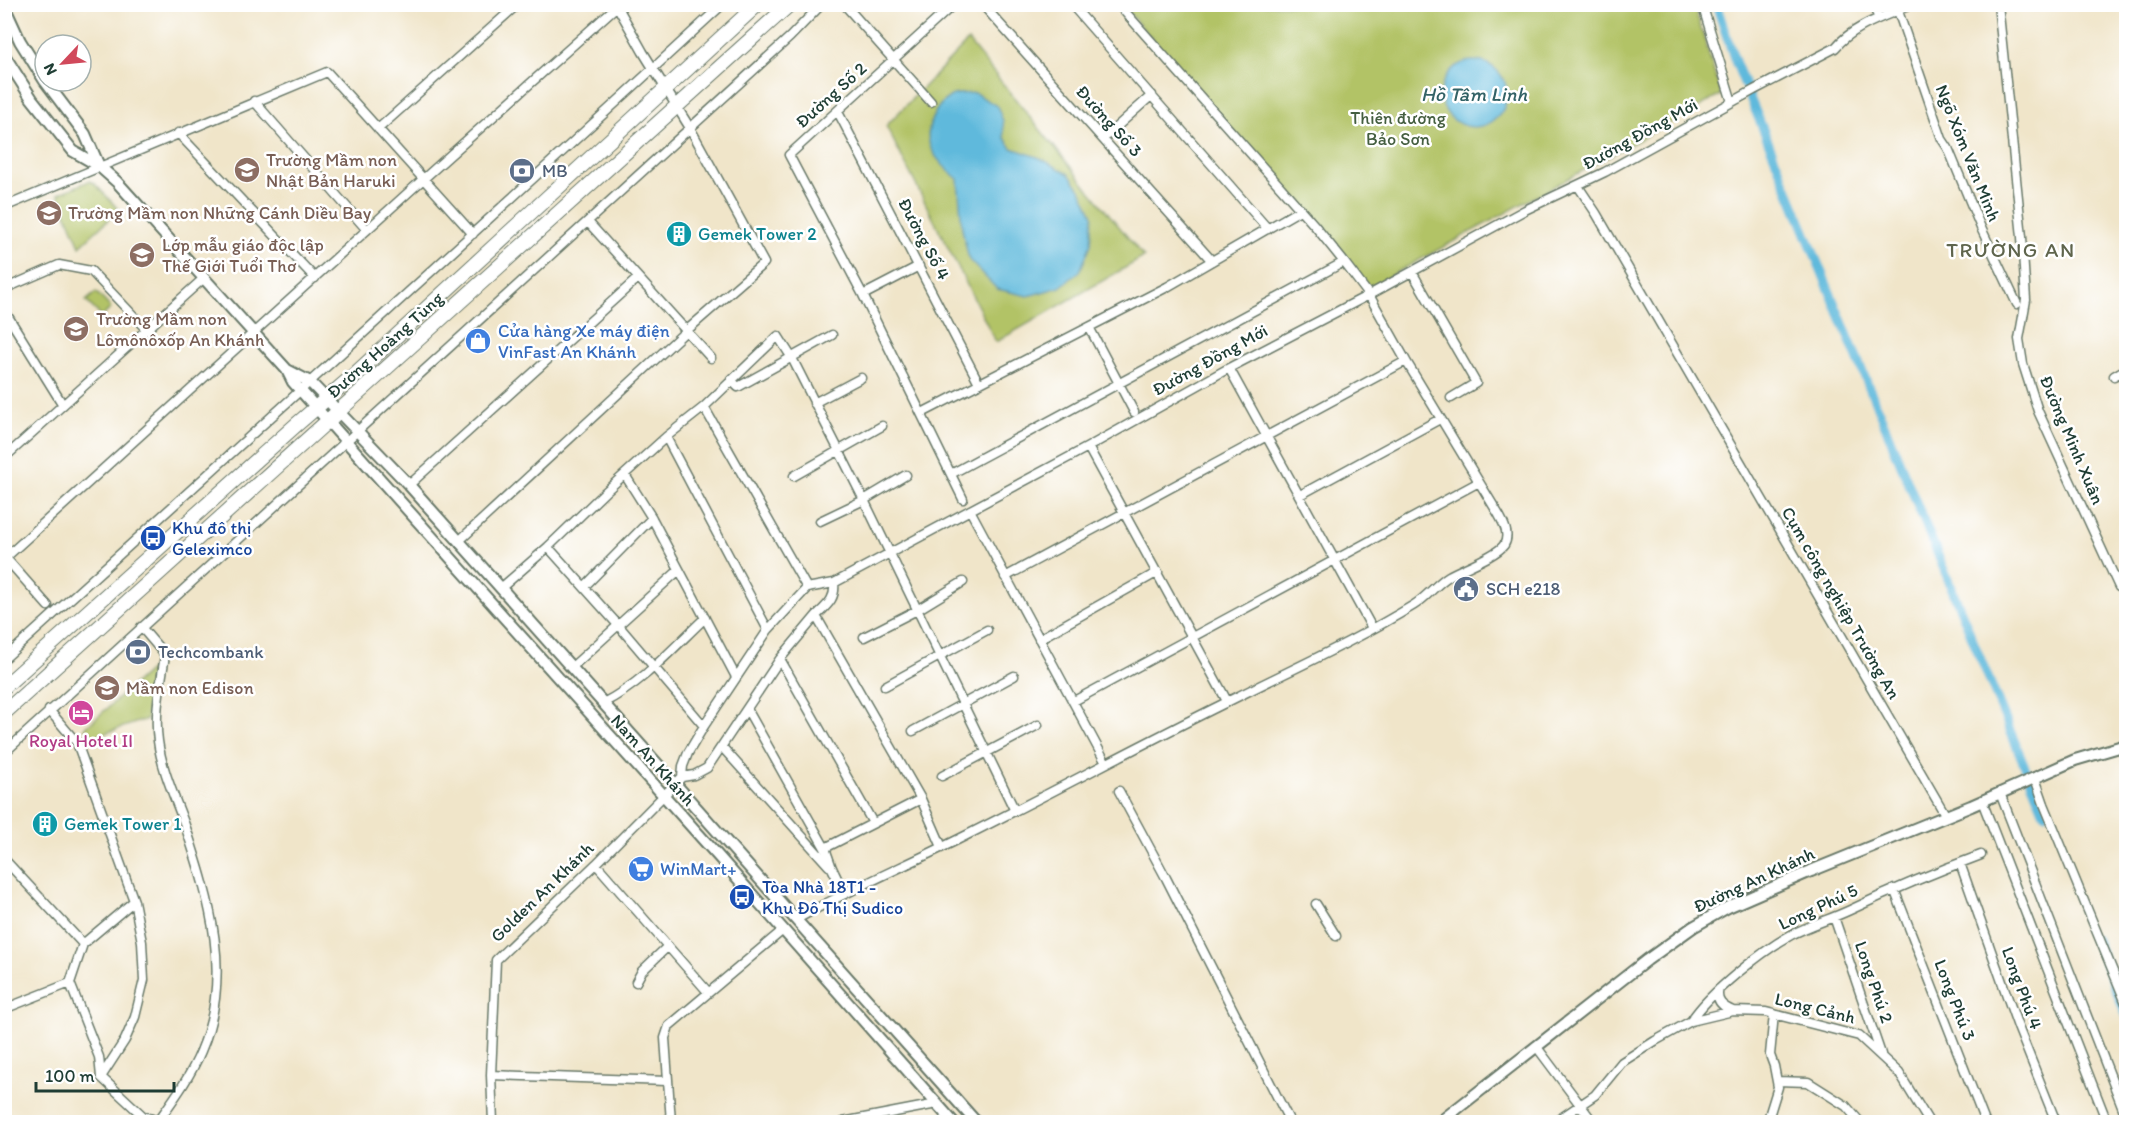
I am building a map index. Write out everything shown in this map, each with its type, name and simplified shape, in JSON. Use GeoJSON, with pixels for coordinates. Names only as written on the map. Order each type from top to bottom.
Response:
{"type":"FeatureCollection","features":[{"type":"Feature","properties":{"kind":"main road","name":"Đường Hoàng Tùng"},"geometry":{"type":"LineString","coordinates":[[4,687],[322,403],[758,4]]}},
{"type":"Feature","properties":{"kind":"main road","name":"Đường Hoàng Tùng"},"geometry":{"type":"LineString","coordinates":[[4,713],[790,4]]}},
{"type":"Feature","properties":{"kind":"street"},"geometry":{"type":"LineString","coordinates":[[378,129],[518,4]]}},
{"type":"Feature","properties":{"kind":"street"},"geometry":{"type":"LineString","coordinates":[[4,659],[723,4]]}},
{"type":"Feature","properties":{"kind":"street"},"geometry":{"type":"LineString","coordinates":[[4,753],[588,222],[790,37],[822,4]]}},
{"type":"Feature","properties":{"kind":"street"},"geometry":{"type":"LineString","coordinates":[[844,4],[931,102]]}},
{"type":"Feature","properties":{"kind":"street","name":"Đường Số 2"},"geometry":{"type":"LineString","coordinates":[[863,295],[789,155],[954,4]]}},
{"type":"Feature","properties":{"kind":"street","name":"Đường Số 3"},"geometry":{"type":"LineString","coordinates":[[982,4],[1212,261]]}},
{"type":"Feature","properties":{"kind":"street"},"geometry":{"type":"LineString","coordinates":[[1071,4],[1268,229]]}},
{"type":"Feature","properties":{"kind":"street"},"geometry":{"type":"LineString","coordinates":[[796,919],[844,893],[942,848],[1372,628],[1415,604],[1448,576],[1503,546],[1506,536],[1505,527],[1369,295],[1300,210],[1118,4]]}},
{"type":"Feature","properties":{"kind":"street"},"geometry":{"type":"LineString","coordinates":[[1702,4],[1736,100]]}},
{"type":"Feature","properties":{"kind":"street"},"geometry":{"type":"LineString","coordinates":[[1872,4],[1879,18]]}},
{"type":"Feature","properties":{"kind":"street","name":"Đường Đồng Mới"},"geometry":{"type":"LineString","coordinates":[[807,588],[834,583],[1088,447],[1229,368],[1525,210],[1578,186],[1835,48],[1844,37],[1879,18],[1913,4]]}},
{"type":"Feature","properties":{"kind":"street","name":"Đường Minh Xuân"},"geometry":{"type":"LineString","coordinates":[[1998,4],[2022,237],[2026,300],[2019,339],[2023,364],[2038,411],[2114,578],[2119,587],[2127,591]]}},
{"type":"Feature","properties":{"kind":"street"},"geometry":{"type":"LineString","coordinates":[[48,606],[5,557],[617,5],[690,128],[764,263],[686,331],[459,541]]}},
{"type":"Feature","properties":{"kind":"street"},"geometry":{"type":"LineString","coordinates":[[4,6],[20,41],[33,62]]}},
{"type":"Feature","properties":{"kind":"street","name":"Ngõ Xóm Văn Minh"},"geometry":{"type":"LineString","coordinates":[[1898,11],[1942,139],[2017,304]]}},
{"type":"Feature","properties":{"kind":"street"},"geometry":{"type":"LineString","coordinates":[[4,55],[32,99],[73,151],[99,166],[124,190],[287,370],[300,390],[322,403]]}},
{"type":"Feature","properties":{"kind":"street"},"geometry":{"type":"LineString","coordinates":[[4,207],[327,72],[473,234]]}},
{"type":"Feature","properties":{"kind":"street"},"geometry":{"type":"LineString","coordinates":[[54,93],[85,134],[99,166]]}},
{"type":"Feature","properties":{"kind":"street"},"geometry":{"type":"LineString","coordinates":[[1103,139],[1152,95]]}},
{"type":"Feature","properties":{"kind":"street"},"geometry":{"type":"LineString","coordinates":[[254,101],[367,230]]}},
{"type":"Feature","properties":{"kind":"street","name":"Đường Số 4"},"geometry":{"type":"LineString","coordinates":[[838,112],[979,383]]}},
{"type":"Feature","properties":{"kind":"street"},"geometry":{"type":"LineString","coordinates":[[178,133],[315,278]]}},
{"type":"Feature","properties":{"kind":"street","name":"Cụm công nghiệp Trường An"},"geometry":{"type":"LineString","coordinates":[[1578,186],[1946,816]]}},
{"type":"Feature","properties":{"kind":"street"},"geometry":{"type":"LineString","coordinates":[[922,413],[1212,261],[1300,210]]}},
{"type":"Feature","properties":{"kind":"street"},"geometry":{"type":"LineString","coordinates":[[588,222],[711,358]]}},
{"type":"Feature","properties":{"kind":"street"},"geometry":{"type":"LineString","coordinates":[[951,474],[1344,262]]}},
{"type":"Feature","properties":{"kind":"street"},"geometry":{"type":"LineString","coordinates":[[4,289],[59,265],[91,271],[147,330]]}},
{"type":"Feature","properties":{"kind":"street"},"geometry":{"type":"LineString","coordinates":[[920,266],[863,295],[963,499]]}},
{"type":"Feature","properties":{"kind":"street"},"geometry":{"type":"LineString","coordinates":[[1412,272],[1476,383],[1451,398]]}},
{"type":"Feature","properties":{"kind":"street"},"geometry":{"type":"LineString","coordinates":[[6,452],[63,405],[204,278]]}},
{"type":"Feature","properties":{"kind":"street"},"geometry":{"type":"LineString","coordinates":[[409,485],[638,278]]}},
{"type":"Feature","properties":{"kind":"street"},"geometry":{"type":"LineString","coordinates":[[4,309],[63,405]]}},
{"type":"Feature","properties":{"kind":"street"},"geometry":{"type":"LineString","coordinates":[[1089,327],[1134,412]]}},
{"type":"Feature","properties":{"kind":"street"},"geometry":{"type":"LineString","coordinates":[[501,588],[666,437],[704,407],[778,336],[792,358],[864,500],[1015,811]]}},
{"type":"Feature","properties":{"kind":"street"},"geometry":{"type":"LineString","coordinates":[[731,380],[738,387],[832,336]]}},
{"type":"Feature","properties":{"kind":"street"},"geometry":{"type":"LineString","coordinates":[[1005,577],[1406,361]]}},
{"type":"Feature","properties":{"kind":"street"},"geometry":{"type":"LineString","coordinates":[[1229,368],[1372,628]]}},
{"type":"Feature","properties":{"kind":"street"},"geometry":{"type":"LineString","coordinates":[[2114,376],[2127,369]]}},
{"type":"Feature","properties":{"kind":"street"},"geometry":{"type":"LineString","coordinates":[[287,370],[310,382],[322,403],[334,416]]}},
{"type":"Feature","properties":{"kind":"street"},"geometry":{"type":"LineString","coordinates":[[814,403],[861,378]]}},
{"type":"Feature","properties":{"kind":"street"},"geometry":{"type":"LineString","coordinates":[[679,780],[688,753],[736,677],[768,630],[807,588],[704,407]]}},
{"type":"Feature","properties":{"kind":"street","name":"Nam An Khánh"},"geometry":{"type":"LineString","coordinates":[[334,416],[357,430],[437,516],[603,703],[679,780],[796,919],[976,1122]]}},
{"type":"Feature","properties":{"kind":"street","name":"Nam An Khánh"},"geometry":{"type":"LineString","coordinates":[[334,416],[346,440],[953,1122]]}},
{"type":"Feature","properties":{"kind":"street"},"geometry":{"type":"LineString","coordinates":[[1300,495],[1440,419]]}},
{"type":"Feature","properties":{"kind":"street"},"geometry":{"type":"LineString","coordinates":[[794,476],[882,426]]}},
{"type":"Feature","properties":{"kind":"street"},"geometry":{"type":"LineString","coordinates":[[666,437],[768,630]]}},
{"type":"Feature","properties":{"kind":"street"},"geometry":{"type":"LineString","coordinates":[[1088,447],[1227,702]]}},
{"type":"Feature","properties":{"kind":"street"},"geometry":{"type":"LineString","coordinates":[[625,475],[652,518],[736,677]]}},
{"type":"Feature","properties":{"kind":"street"},"geometry":{"type":"LineString","coordinates":[[820,521],[864,500],[906,475]]}},
{"type":"Feature","properties":{"kind":"street"},"geometry":{"type":"LineString","coordinates":[[1074,701],[1479,482]]}},
{"type":"Feature","properties":{"kind":"street"},"geometry":{"type":"LineString","coordinates":[[970,510],[1106,763]]}},
{"type":"Feature","properties":{"kind":"street"},"geometry":{"type":"LineString","coordinates":[[424,528],[437,516]]}},
{"type":"Feature","properties":{"kind":"street"},"geometry":{"type":"LineString","coordinates":[[584,587],[652,518]]}},
{"type":"Feature","properties":{"kind":"street"},"geometry":{"type":"LineString","coordinates":[[548,547],[704,726]]}},
{"type":"Feature","properties":{"kind":"street"},"geometry":{"type":"LineString","coordinates":[[572,667],[679,570]]}},
{"type":"Feature","properties":{"kind":"street"},"geometry":{"type":"LineString","coordinates":[[1039,639],[1158,572]]}},
{"type":"Feature","properties":{"kind":"street"},"geometry":{"type":"LineString","coordinates":[[864,638],[963,582]]}},
{"type":"Feature","properties":{"kind":"street","name":"Golden An Khánh"},"geometry":{"type":"LineString","coordinates":[[493,1122],[492,1075],[496,960],[679,780],[707,768],[780,659],[816,616],[832,601],[835,592],[834,583]]}},
{"type":"Feature","properties":{"kind":"street"},"geometry":{"type":"LineString","coordinates":[[816,616],[921,799],[942,848]]}},
{"type":"Feature","properties":{"kind":"street"},"geometry":{"type":"LineString","coordinates":[[603,703],[640,681],[705,618]]}},
{"type":"Feature","properties":{"kind":"street"},"geometry":{"type":"LineString","coordinates":[[134,901],[83,944],[70,982],[99,1057],[101,1077],[143,1116],[155,1120],[161,1117],[193,1069],[202,1049],[213,1010],[218,977],[215,930],[206,890],[158,743],[158,707],[165,655],[141,627]]}},
{"type":"Feature","properties":{"kind":"street"},"geometry":{"type":"LineString","coordinates":[[885,686],[987,630]]}},
{"type":"Feature","properties":{"kind":"street"},"geometry":{"type":"LineString","coordinates":[[780,659],[873,823]]}},
{"type":"Feature","properties":{"kind":"street"},"geometry":{"type":"LineString","coordinates":[[913,731],[1014,676]]}},
{"type":"Feature","properties":{"kind":"street"},"geometry":{"type":"LineString","coordinates":[[747,709],[825,848],[844,893]]}},
{"type":"Feature","properties":{"kind":"street"},"geometry":{"type":"LineString","coordinates":[[49,710],[77,743],[134,901],[142,942],[144,962],[142,988],[131,1028],[101,1077]]}},
{"type":"Feature","properties":{"kind":"street"},"geometry":{"type":"LineString","coordinates":[[942,776],[1038,725]]}},
{"type":"Feature","properties":{"kind":"street","name":"Đường An Khánh"},"geometry":{"type":"LineString","coordinates":[[1440,1122],[1668,945],[1728,907],[2075,760],[2127,745]]}},
{"type":"Feature","properties":{"kind":"street"},"geometry":{"type":"LineString","coordinates":[[722,747],[832,868]]}},
{"type":"Feature","properties":{"kind":"street"},"geometry":{"type":"LineString","coordinates":[[2036,776],[2044,804],[2127,1003]]}},
{"type":"Feature","properties":{"kind":"street"},"geometry":{"type":"LineString","coordinates":[[1119,791],[1166,878],[1290,1122]]}},
{"type":"Feature","properties":{"kind":"street"},"geometry":{"type":"LineString","coordinates":[[2000,793],[2127,1116]]}},
{"type":"Feature","properties":{"kind":"street"},"geometry":{"type":"LineString","coordinates":[[825,848],[921,799]]}},
{"type":"Feature","properties":{"kind":"street"},"geometry":{"type":"LineString","coordinates":[[1982,801],[2107,1122]]}},
{"type":"Feature","properties":{"kind":"street","name":"Long Phú 5"},"geometry":{"type":"LineString","coordinates":[[1689,1022],[1699,1008],[1719,989],[1790,935],[1894,889],[1981,855]]}},
{"type":"Feature","properties":{"kind":"street"},"geometry":{"type":"LineString","coordinates":[[4,859],[83,944]]}},
{"type":"Feature","properties":{"kind":"street","name":"Long Phú 4"},"geometry":{"type":"LineString","coordinates":[[1960,863],[2018,1026],[2056,1122]]}},
{"type":"Feature","properties":{"kind":"street"},"geometry":{"type":"LineString","coordinates":[[596,864],[708,992]]}},
{"type":"Feature","properties":{"kind":"street","name":"Long Phú 3"},"geometry":{"type":"LineString","coordinates":[[1894,889],[1985,1122]]}},
{"type":"Feature","properties":{"kind":"street"},"geometry":{"type":"LineString","coordinates":[[1316,904],[1336,936]]}},
{"type":"Feature","properties":{"kind":"street","name":"Long Phú 2"},"geometry":{"type":"LineString","coordinates":[[1834,917],[1882,1057]]}},
{"type":"Feature","properties":{"kind":"street"},"geometry":{"type":"LineString","coordinates":[[671,1122],[664,1038],[669,1026],[783,930]]}},
{"type":"Feature","properties":{"kind":"street"},"geometry":{"type":"LineString","coordinates":[[636,982],[642,972],[668,946]]}},
{"type":"Feature","properties":{"kind":"street"},"geometry":{"type":"LineString","coordinates":[[4,1009],[70,982]]}},
{"type":"Feature","properties":{"kind":"street"},"geometry":{"type":"LineString","coordinates":[[1719,989],[1717,994],[1720,1003],[1733,1011]]}},
{"type":"Feature","properties":{"kind":"street","name":"Long Cảnh"},"geometry":{"type":"LineString","coordinates":[[1689,1022],[1733,1011],[1774,1014],[1859,1036],[1899,1073],[1929,1122]]}},
{"type":"Feature","properties":{"kind":"street"},"geometry":{"type":"LineString","coordinates":[[1773,1122],[1769,1116],[1778,1087],[1770,1055],[1774,1014]]}},
{"type":"Feature","properties":{"kind":"street"},"geometry":{"type":"LineString","coordinates":[[1555,1122],[1595,1095],[1622,1062],[1689,1022]]}},
{"type":"Feature","properties":{"kind":"street"},"geometry":{"type":"LineString","coordinates":[[1536,1046],[1593,1122]]}},
{"type":"Feature","properties":{"kind":"street"},"geometry":{"type":"LineString","coordinates":[[492,1075],[667,1081]]}},
{"type":"Feature","properties":{"kind":"street"},"geometry":{"type":"LineString","coordinates":[[1777,1081],[1808,1082],[1846,1106],[1860,1122]]}},
{"type":"Feature","properties":{"kind":"street"},"geometry":{"type":"LineString","coordinates":[[843,1122],[937,1104],[952,1095]]}},
{"type":"Feature","properties":{"kind":"street"},"geometry":{"type":"LineString","coordinates":[[896,1111],[897,1122]]}},
{"type":"Feature","properties":{"kind":"green space","name":"Thiên đường Bảo Sơn"},"geometry":{"type":"Polygon","coordinates":[[[1122,5],[1694,5],[1721,95],[1370,287],[1122,5]]]}},
{"type":"Feature","properties":{"kind":"green space"},"geometry":{"type":"Polygon","coordinates":[[[968,41],[1144,257],[996,342],[886,126],[968,41]]]}},
{"type":"Feature","properties":{"kind":"green space"},"geometry":{"type":"Polygon","coordinates":[[[89,181],[94,183],[119,210],[80,246],[58,194],[89,181]]]}},
{"type":"Feature","properties":{"kind":"green space"},"geometry":{"type":"Polygon","coordinates":[[[96,292],[111,308],[102,317],[86,301],[96,292]]]}},
{"type":"Feature","properties":{"kind":"green space"},"geometry":{"type":"Polygon","coordinates":[[[152,668],[147,696],[147,719],[97,736],[86,736],[85,728],[152,668]]]}},
{"type":"Feature","properties":{"kind":"water","name":"Hồ Tâm Linh"},"geometry":{"type":"Polygon","coordinates":[[[1474,61],[1486,64],[1497,71],[1504,82],[1507,94],[1504,106],[1497,117],[1486,124],[1474,127],[1462,124],[1451,117],[1444,106],[1441,94],[1444,82],[1451,71],[1462,64],[1474,61]]]}},
{"type":"Feature","properties":{"kind":"water"},"geometry":{"type":"Polygon","coordinates":[[[975,93],[997,106],[1003,121],[1004,137],[1012,148],[1040,158],[1069,174],[1082,192],[1093,215],[1091,244],[1080,271],[1060,287],[1028,296],[997,289],[969,260],[962,229],[958,179],[937,158],[929,143],[928,135],[931,120],[945,100],[953,95],[975,93]]]}},
{"type":"Feature","properties":{"kind":"waterway"},"geometry":{"type":"LineString","coordinates":[[1716,4],[1735,61],[2044,813]]}},
{"type":"Feature","properties":{"kind":"waterway"},"geometry":{"type":"LineString","coordinates":[[2096,940],[2126,1015]]}},
{"type":"Feature","properties":{"kind":"place","name":"Trường Mầm non Nhật Bản Haruki"},"geometry":{"type":"Point","coordinates":[247,170]}},
{"type":"Feature","properties":{"kind":"place","name":"MB"},"geometry":{"type":"Point","coordinates":[522,171]}},
{"type":"Feature","properties":{"kind":"place","name":"Trường Mầm non Những Cánh Diều Bay"},"geometry":{"type":"Point","coordinates":[49,213]}},
{"type":"Feature","properties":{"kind":"place","name":"Gemek Tower 2"},"geometry":{"type":"Point","coordinates":[679,234]}},
{"type":"Feature","properties":{"kind":"place","name":"Lớp mẫu giáo độc lập Thế Giới Tuổi Thơ"},"geometry":{"type":"Point","coordinates":[142,255]}},
{"type":"Feature","properties":{"kind":"place","name":"Trường Mầm non Lômônôxốp An Khánh"},"geometry":{"type":"Point","coordinates":[76,329]}},
{"type":"Feature","properties":{"kind":"place","name":"Cửa hàng Xe máy điện VinFast An Khánh"},"geometry":{"type":"Point","coordinates":[478,341]}},
{"type":"Feature","properties":{"kind":"place","name":"Khu đô thị Geleximco"},"geometry":{"type":"Point","coordinates":[153,538]}},
{"type":"Feature","properties":{"kind":"place","name":"SCH e218"},"geometry":{"type":"Point","coordinates":[1466,589]}},
{"type":"Feature","properties":{"kind":"place","name":"Techcombank"},"geometry":{"type":"Point","coordinates":[138,652]}},
{"type":"Feature","properties":{"kind":"place","name":"Mầm non Edison"},"geometry":{"type":"Point","coordinates":[107,688]}},
{"type":"Feature","properties":{"kind":"place","name":"Royal Hotel II"},"geometry":{"type":"Point","coordinates":[81,713]}},
{"type":"Feature","properties":{"kind":"place","name":"Gemek Tower 1"},"geometry":{"type":"Point","coordinates":[45,824]}},
{"type":"Feature","properties":{"kind":"place","name":"WinMart+"},"geometry":{"type":"Point","coordinates":[641,869]}},
{"type":"Feature","properties":{"kind":"place","name":"Tòa Nhà 18T1 - Khu Đô Thị Sudico"},"geometry":{"type":"Point","coordinates":[742,897]}},
{"type":"Feature","properties":{"kind":"district","name":"TRƯỜNG AN"},"geometry":{"type":"Point","coordinates":[2011,249]}}]}
